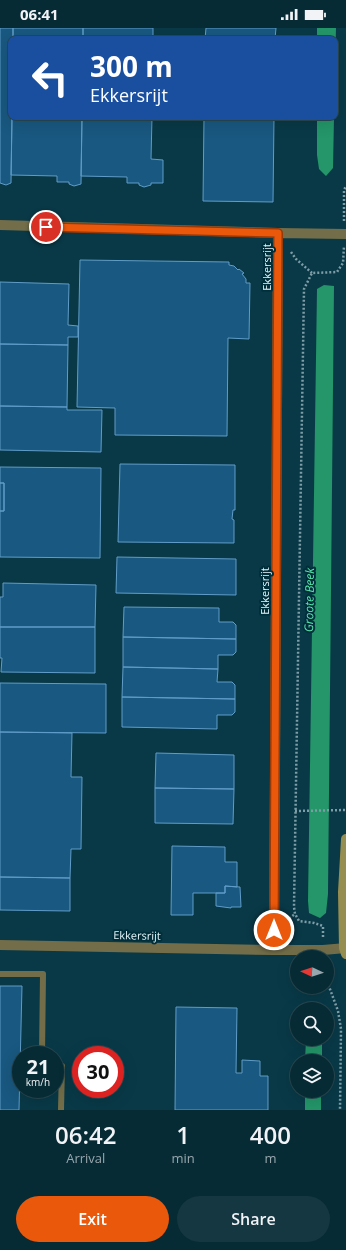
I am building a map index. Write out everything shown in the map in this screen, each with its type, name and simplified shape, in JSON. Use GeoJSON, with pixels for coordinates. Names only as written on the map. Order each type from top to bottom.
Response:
{"type":"FeatureCollection","features":[{"type":"Feature","properties":{"kind":"main road","name":"Ekkersrijt"},"geometry":{"type":"LineString","coordinates":[[345,950],[343,892],[346,840]]}},
{"type":"Feature","properties":{"kind":"street","name":"Ekkersrijt"},"geometry":{"type":"LineString","coordinates":[[0,225],[345,234]]}},
{"type":"Feature","properties":{"kind":"street","name":"Ekkersrijt"},"geometry":{"type":"LineString","coordinates":[[274,950],[278,233]]}},
{"type":"Feature","properties":{"kind":"street","name":"Ekkersrijt"},"geometry":{"type":"LineString","coordinates":[[0,945],[290,950]]}},
{"type":"Feature","properties":{"kind":"street","name":"Ekkersrijt"},"geometry":{"type":"LineString","coordinates":[[334,950],[345,950]]}},
{"type":"Feature","properties":{"kind":"lane"},"geometry":{"type":"LineString","coordinates":[[0,974],[43,974],[42,1046]]}},
{"type":"Feature","properties":{"kind":"lane"},"geometry":{"type":"LineString","coordinates":[[61,1098],[61,1110]]}},
{"type":"Feature","properties":{"kind":"path"},"geometry":{"type":"LineString","coordinates":[[278,233],[296,259],[312,273],[337,272],[343,263],[345,234],[344,190],[346,186]]}},
{"type":"Feature","properties":{"kind":"path"},"geometry":{"type":"LineString","coordinates":[[312,273],[304,289],[294,907],[295,914],[300,921],[323,926],[323,950]]}},
{"type":"Feature","properties":{"kind":"path"},"geometry":{"type":"LineString","coordinates":[[295,811],[346,810]]}},
{"type":"Feature","properties":{"kind":"path"},"geometry":{"type":"LineString","coordinates":[[332,994],[338,1011],[341,1029],[340,1110]]}},
{"type":"Feature","properties":{"kind":"shaded area"},"geometry":{"type":"Polygon","coordinates":[[[317,28],[336,28],[336,36],[317,36],[317,28]]]}},
{"type":"Feature","properties":{"kind":"shaded area"},"geometry":{"type":"Polygon","coordinates":[[[317,120],[334,120],[333,168],[326,176],[319,169],[317,155],[317,120]]]}},
{"type":"Feature","properties":{"kind":"shaded area"},"geometry":{"type":"Polygon","coordinates":[[[324,285],[334,286],[328,894],[326,913],[320,918],[309,913],[308,901],[317,289],[324,285]]]}},
{"type":"Feature","properties":{"kind":"shaded area"},"geometry":{"type":"Polygon","coordinates":[[[306,1046],[322,1046],[322,1054],[305,1054],[306,1046]]]}},
{"type":"Feature","properties":{"kind":"shaded area"},"geometry":{"type":"Polygon","coordinates":[[[305,1098],[321,1098],[321,1110],[305,1110],[305,1098]]]}},
{"type":"Feature","properties":{"kind":"building"},"geometry":{"type":"Polygon","coordinates":[[[0,28],[13,28],[13,36],[8,36],[8,120],[12,120],[11,183],[6,185],[0,183],[0,28]]]}},
{"type":"Feature","properties":{"kind":"building"},"geometry":{"type":"Polygon","coordinates":[[[13,28],[83,28],[83,36],[13,36],[13,28]]]}},
{"type":"Feature","properties":{"kind":"building"},"geometry":{"type":"Polygon","coordinates":[[[83,28],[153,28],[153,36],[83,36],[83,28]]]}},
{"type":"Feature","properties":{"kind":"building"},"geometry":{"type":"Polygon","coordinates":[[[206,28],[276,28],[275,36],[205,36],[206,28]]]}},
{"type":"Feature","properties":{"kind":"building"},"geometry":{"type":"Polygon","coordinates":[[[12,120],[82,120],[81,184],[74,186],[69,184],[69,182],[57,182],[57,176],[11,175],[12,120]]]}},
{"type":"Feature","properties":{"kind":"building"},"geometry":{"type":"Polygon","coordinates":[[[82,120],[152,120],[151,159],[163,160],[163,183],[151,183],[151,185],[144,187],[139,185],[139,183],[127,183],[127,177],[81,176],[82,120]]]}},
{"type":"Feature","properties":{"kind":"building"},"geometry":{"type":"Polygon","coordinates":[[[204,120],[274,120],[273,202],[203,201],[204,120]]]}},
{"type":"Feature","properties":{"kind":"building"},"geometry":{"type":"Polygon","coordinates":[[[80,260],[229,262],[229,265],[234,266],[244,273],[242,274],[246,279],[246,283],[250,283],[249,339],[228,338],[227,436],[115,435],[115,408],[77,407],[80,260]]]}},
{"type":"Feature","properties":{"kind":"building"},"geometry":{"type":"Polygon","coordinates":[[[0,282],[69,284],[68,325],[78,326],[78,337],[68,337],[68,345],[0,344],[0,282]]]}},
{"type":"Feature","properties":{"kind":"building"},"geometry":{"type":"Polygon","coordinates":[[[0,344],[68,345],[67,407],[0,406],[0,344]]]}},
{"type":"Feature","properties":{"kind":"building"},"geometry":{"type":"Polygon","coordinates":[[[0,406],[67,407],[67,410],[102,410],[101,452],[0,450],[0,406]]]}},
{"type":"Feature","properties":{"kind":"building"},"geometry":{"type":"Polygon","coordinates":[[[120,464],[235,465],[235,510],[233,510],[232,519],[234,520],[234,543],[118,542],[120,464]]]}},
{"type":"Feature","properties":{"kind":"building"},"geometry":{"type":"Polygon","coordinates":[[[0,467],[101,468],[100,558],[0,557],[0,511],[4,511],[4,483],[0,483],[0,467]]]}},
{"type":"Feature","properties":{"kind":"building"},"geometry":{"type":"Polygon","coordinates":[[[0,483],[4,483],[4,511],[0,511],[0,483]]]}},
{"type":"Feature","properties":{"kind":"building"},"geometry":{"type":"Polygon","coordinates":[[[117,557],[236,559],[236,595],[116,593],[117,557]]]}},
{"type":"Feature","properties":{"kind":"building"},"geometry":{"type":"Polygon","coordinates":[[[3,583],[96,585],[95,627],[0,627],[0,597],[3,597],[3,583]]]}},
{"type":"Feature","properties":{"kind":"building"},"geometry":{"type":"Polygon","coordinates":[[[124,607],[219,608],[219,622],[233,622],[236,625],[236,639],[123,637],[124,607]]]}},
{"type":"Feature","properties":{"kind":"building"},"geometry":{"type":"Polygon","coordinates":[[[0,627],[95,627],[95,673],[1,672],[2,658],[0,658],[0,627]]]}},
{"type":"Feature","properties":{"kind":"building"},"geometry":{"type":"Polygon","coordinates":[[[123,637],[236,639],[236,652],[233,655],[218,655],[218,669],[123,667],[123,637]]]}},
{"type":"Feature","properties":{"kind":"building"},"geometry":{"type":"Polygon","coordinates":[[[123,667],[218,669],[217,682],[232,682],[235,685],[235,699],[122,697],[123,667]]]}},
{"type":"Feature","properties":{"kind":"building"},"geometry":{"type":"Polygon","coordinates":[[[0,683],[106,684],[106,733],[0,732],[0,683]]]}},
{"type":"Feature","properties":{"kind":"building"},"geometry":{"type":"Polygon","coordinates":[[[122,697],[235,699],[235,712],[232,715],[217,715],[217,729],[122,727],[122,697]]]}},
{"type":"Feature","properties":{"kind":"building"},"geometry":{"type":"Polygon","coordinates":[[[0,732],[72,733],[71,777],[82,777],[81,849],[71,849],[70,878],[0,877],[0,732]]]}},
{"type":"Feature","properties":{"kind":"building"},"geometry":{"type":"Polygon","coordinates":[[[156,753],[234,755],[234,789],[155,788],[156,753]]]}},
{"type":"Feature","properties":{"kind":"building"},"geometry":{"type":"Polygon","coordinates":[[[155,788],[234,789],[233,824],[155,823],[155,788]]]}},
{"type":"Feature","properties":{"kind":"building"},"geometry":{"type":"Polygon","coordinates":[[[172,846],[225,847],[225,862],[237,862],[237,887],[225,886],[225,893],[193,893],[193,915],[171,915],[172,846]]]}},
{"type":"Feature","properties":{"kind":"building"},"geometry":{"type":"Polygon","coordinates":[[[0,877],[70,878],[70,911],[0,910],[0,877]]]}},
{"type":"Feature","properties":{"kind":"building"},"geometry":{"type":"Polygon","coordinates":[[[225,886],[240,887],[241,907],[231,908],[216,906],[216,893],[225,893],[225,886]]]}},
{"type":"Feature","properties":{"kind":"building"},"geometry":{"type":"Polygon","coordinates":[[[0,986],[22,986],[21,1046],[12,1046],[12,1098],[19,1098],[19,1110],[0,1110],[0,986]]]}},
{"type":"Feature","properties":{"kind":"building"},"geometry":{"type":"Polygon","coordinates":[[[176,1007],[237,1008],[236,1073],[242,1073],[242,1060],[260,1061],[260,1076],[268,1076],[268,1110],[175,1110],[176,1007]]]}},
{"type":"Feature","properties":{"kind":"route"},"geometry":{"type":"LineString","coordinates":[[46,227],[278,233],[274,930]]}},
{"type":"Feature","properties":{"kind":"water label","name":"Groote Beek"},"geometry":{"type":"Point","coordinates":[309,600]}}]}
